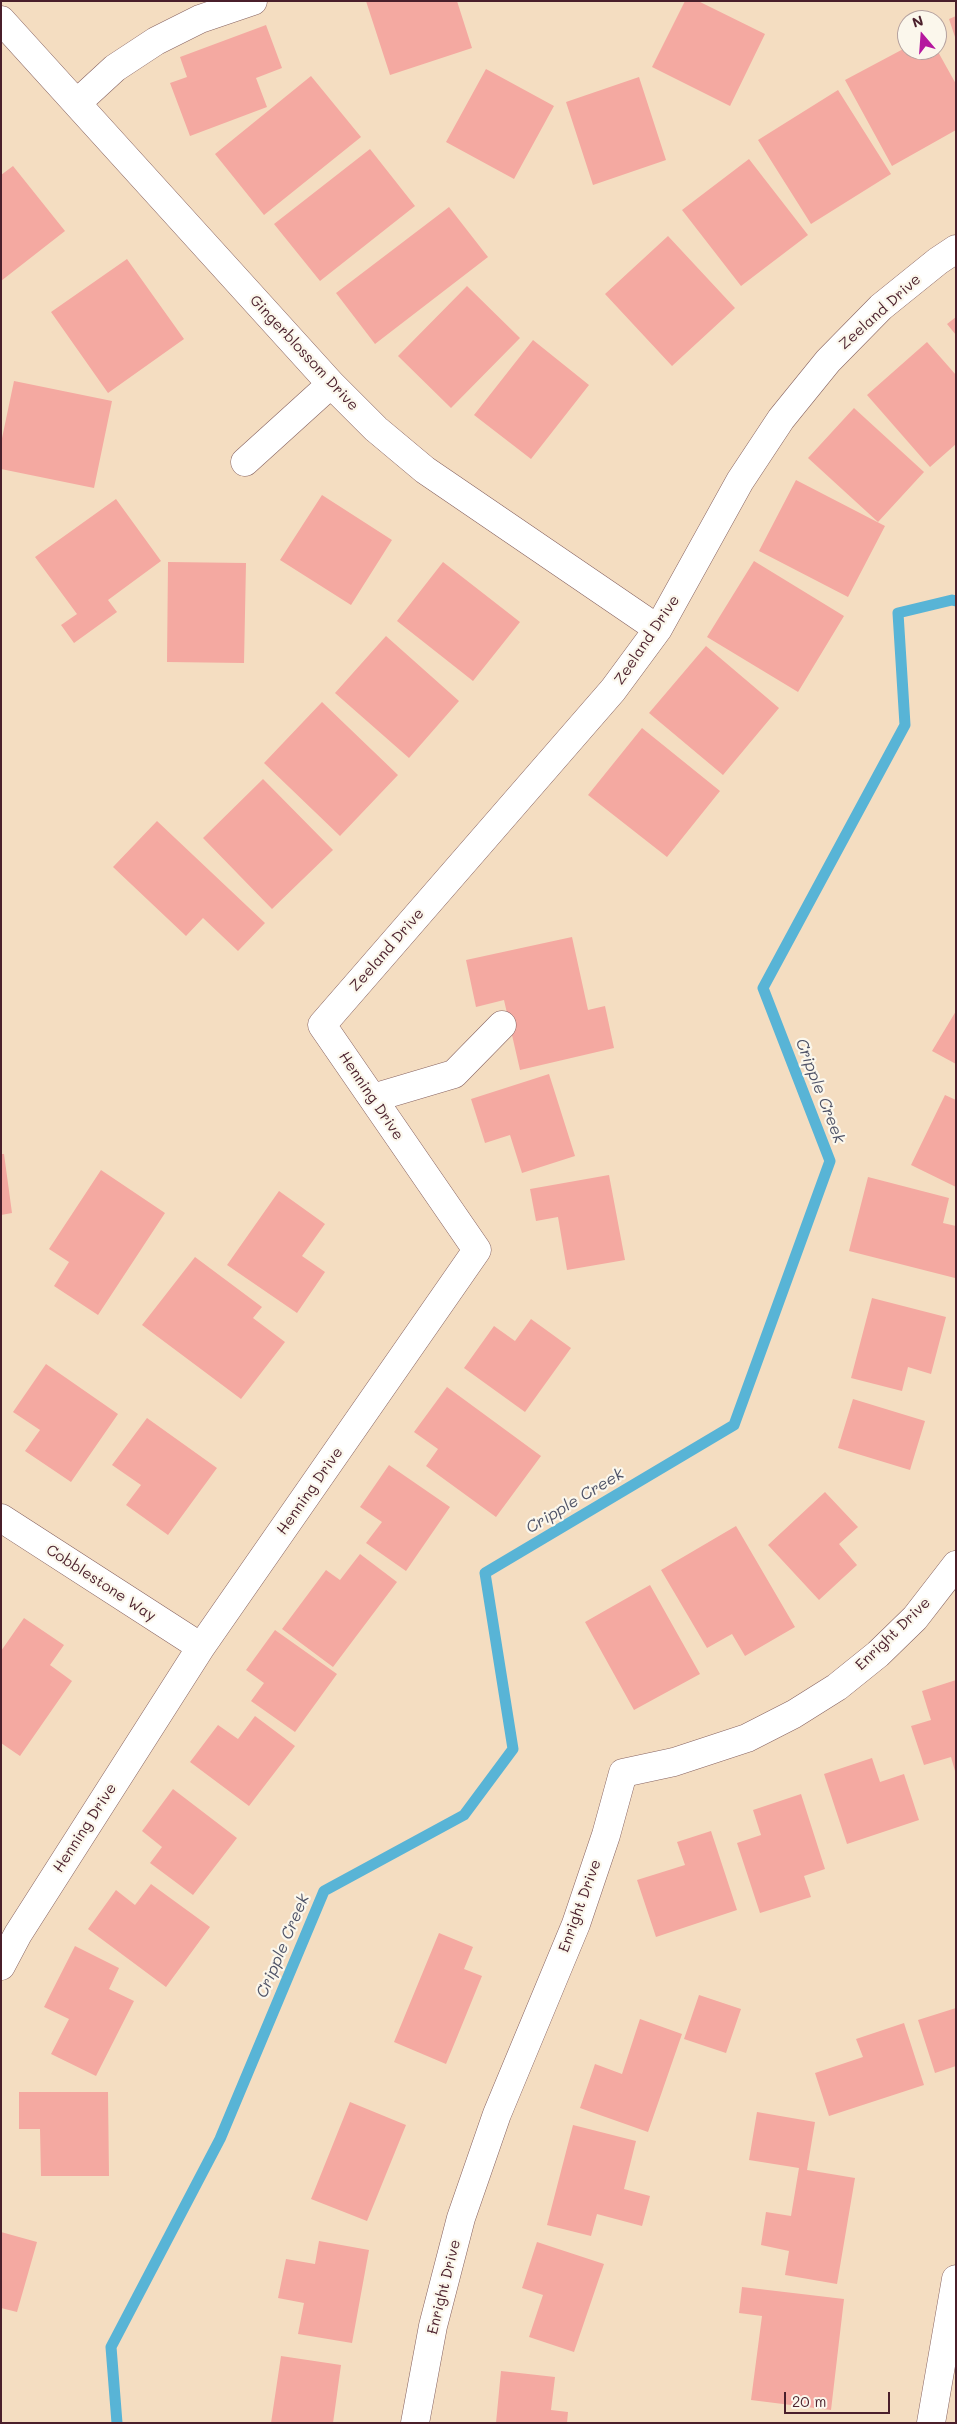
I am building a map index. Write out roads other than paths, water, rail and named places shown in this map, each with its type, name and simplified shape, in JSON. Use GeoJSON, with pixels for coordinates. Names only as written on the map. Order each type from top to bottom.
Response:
{"type":"FeatureCollection","features":[{"type":"Feature","properties":{"kind":"street"},"geometry":{"type":"LineString","coordinates":[[77,103],[115,68],[156,41],[200,19],[253,1]]}},
{"type":"Feature","properties":{"kind":"street","name":"Gingerblossom Drive"},"geometry":{"type":"LineString","coordinates":[[1,20],[331,384],[376,429],[425,470],[658,629]]}},
{"type":"Feature","properties":{"kind":"street","name":"Zeeland Drive"},"geometry":{"type":"LineString","coordinates":[[322,1024],[613,690],[658,629],[740,482],[780,419],[828,360],[881,307],[938,261],[956,249]]}},
{"type":"Feature","properties":{"kind":"street"},"geometry":{"type":"LineString","coordinates":[[245,462],[331,384]]}},
{"type":"Feature","properties":{"kind":"street","name":"Henning Drive"},"geometry":{"type":"LineString","coordinates":[[1,1966],[18,1934],[201,1648],[477,1250],[322,1024]]}},
{"type":"Feature","properties":{"kind":"street"},"geometry":{"type":"LineString","coordinates":[[373,1098],[454,1074],[502,1025]]}},
{"type":"Feature","properties":{"kind":"street","name":"Cobblestone Way"},"geometry":{"type":"LineString","coordinates":[[1,1518],[201,1648]]}},
{"type":"Feature","properties":{"kind":"street","name":"Enright Drive"},"geometry":{"type":"LineString","coordinates":[[415,2423],[433,2326],[462,2218],[497,2114],[576,1924],[606,1835],[623,1773],[674,1762],[747,1738],[794,1714],[837,1687],[878,1654],[915,1618],[956,1565]]}},
{"type":"Feature","properties":{"kind":"street"},"geometry":{"type":"LineString","coordinates":[[931,2423],[956,2279]]}},
{"type":"Feature","properties":{"kind":"waterway","name":"Cripple Creek"},"geometry":{"type":"LineString","coordinates":[[117,2423],[111,2347],[220,2139],[324,1891],[464,1815],[513,1749],[485,1573],[734,1425],[830,1161],[763,988],[905,725],[898,613],[952,600],[956,601]]}}]}
